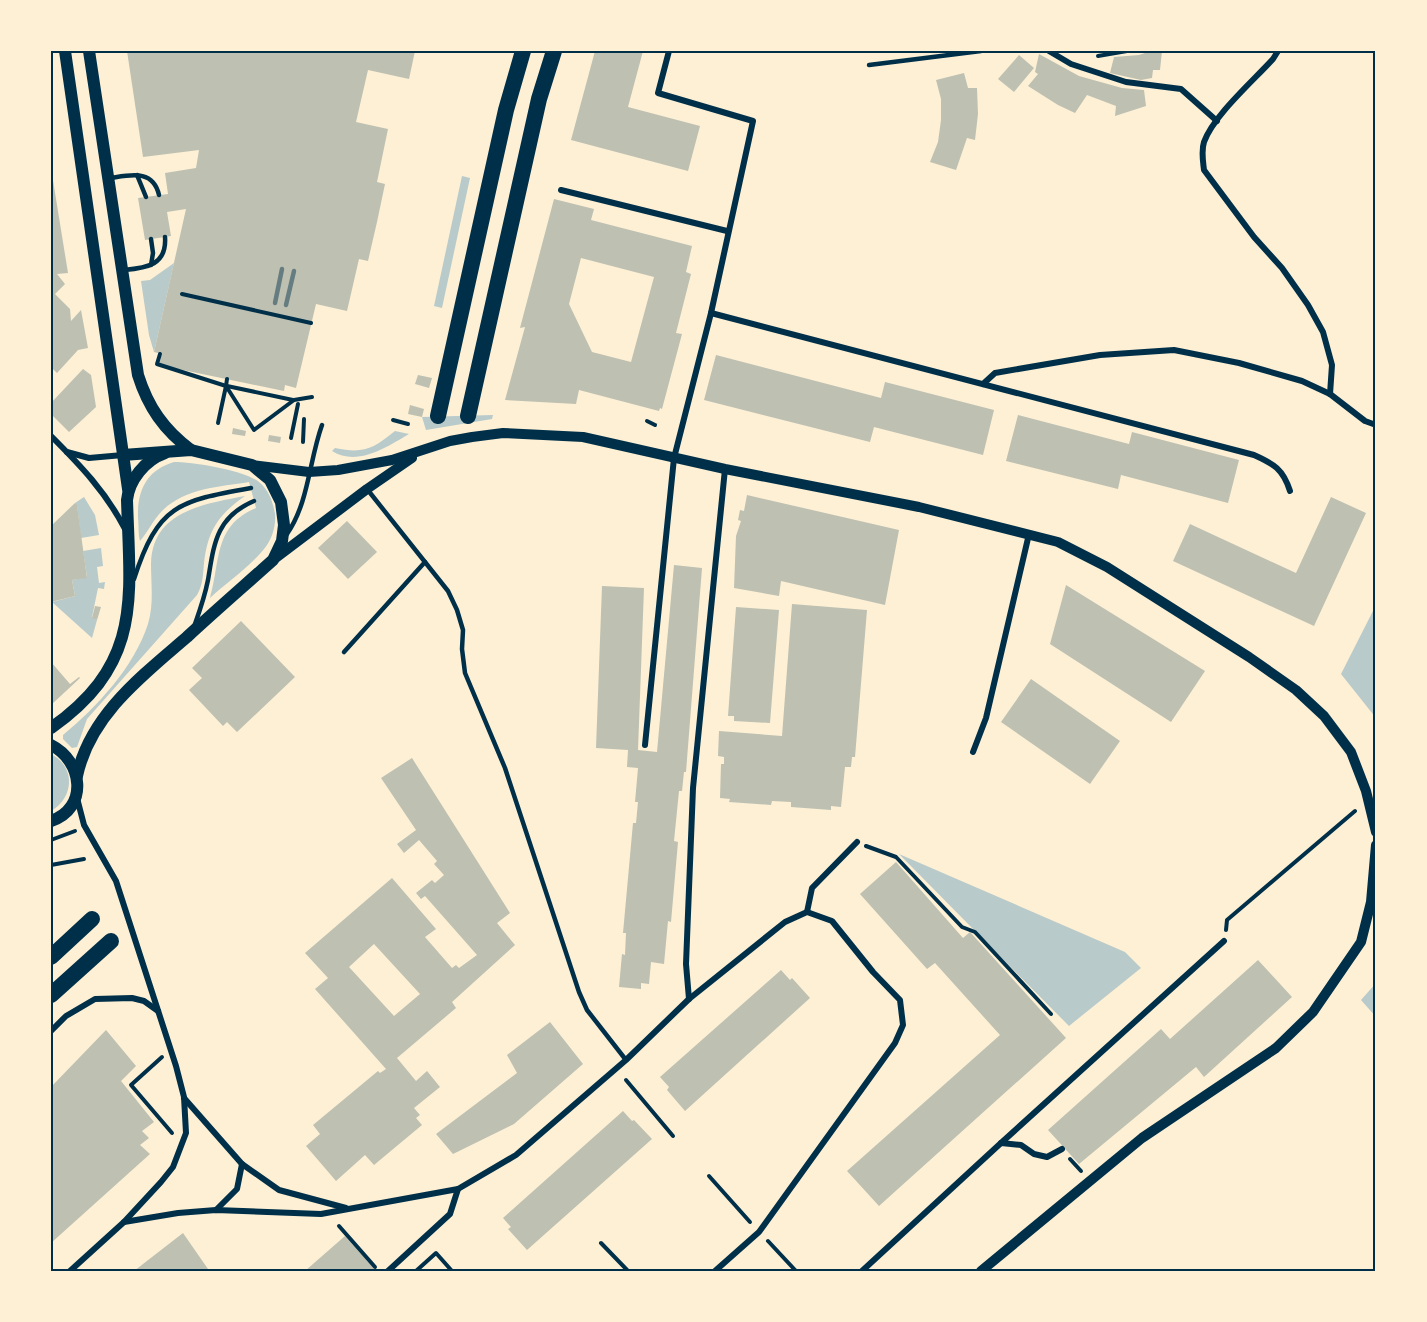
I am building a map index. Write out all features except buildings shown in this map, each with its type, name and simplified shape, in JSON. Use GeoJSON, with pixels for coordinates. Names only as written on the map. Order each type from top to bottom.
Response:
{"type":"FeatureCollection","features":[{"type":"Feature","properties":{"kind":"highway"},"geometry":{"type":"LineString","coordinates":[[438,416],[506,110],[524,51]]}},
{"type":"Feature","properties":{"kind":"highway"},"geometry":{"type":"LineString","coordinates":[[468,416],[534,120],[554,51]]}},
{"type":"Feature","properties":{"kind":"highway"},"geometry":{"type":"LineString","coordinates":[[51,957],[92,920]]}},
{"type":"Feature","properties":{"kind":"highway"},"geometry":{"type":"LineString","coordinates":[[51,995],[111,941]]}},
{"type":"Feature","properties":{"kind":"main road"},"geometry":{"type":"LineString","coordinates":[[51,728],[78,707],[98,686],[112,666],[123,637],[130,592],[128,489],[65,51]]}},
{"type":"Feature","properties":{"kind":"main road"},"geometry":{"type":"LineString","coordinates":[[89,51],[135,357],[144,394],[154,414],[166,429],[191,450]]}},
{"type":"Feature","properties":{"kind":"main road"},"geometry":{"type":"LineString","coordinates":[[51,821],[57,819],[70,807],[77,792],[77,776],[86,747],[114,705],[132,685],[273,560],[282,541],[282,511],[277,494],[270,480],[252,465],[191,450],[123,455]]}},
{"type":"Feature","properties":{"kind":"main road"},"geometry":{"type":"LineString","coordinates":[[128,489],[143,467],[160,455],[172,451]]}},
{"type":"Feature","properties":{"kind":"main road"},"geometry":{"type":"LineString","coordinates":[[51,745],[64,752],[77,776]]}},
{"type":"Feature","properties":{"kind":"street"},"geometry":{"type":"LineString","coordinates":[[645,745],[674,458],[711,313],[727,231],[753,121],[658,93],[669,51]]}},
{"type":"Feature","properties":{"kind":"street"},"geometry":{"type":"LineString","coordinates":[[1049,51],[1071,64],[1126,82],[1180,89],[1217,121]]}},
{"type":"Feature","properties":{"kind":"street"},"geometry":{"type":"LineString","coordinates":[[1278,51],[1217,121],[1204,142],[1202,156],[1204,170],[1254,237],[1282,268],[1308,305],[1323,332],[1332,365],[1330,394]]}},
{"type":"Feature","properties":{"kind":"street"},"geometry":{"type":"LineString","coordinates":[[561,190],[727,231]]}},
{"type":"Feature","properties":{"kind":"street"},"geometry":{"type":"LineString","coordinates":[[711,313],[1254,455],[1281,471],[1290,491]]}},
{"type":"Feature","properties":{"kind":"street"},"geometry":{"type":"LineString","coordinates":[[983,384],[995,373],[1006,371],[1100,355],[1174,350],[1239,363],[1302,381],[1330,394],[1365,422],[1376,425]]}},
{"type":"Feature","properties":{"kind":"street"},"geometry":{"type":"LineString","coordinates":[[252,465],[309,472],[357,468],[472,437],[503,433],[583,437],[725,469],[919,507],[1058,542],[1107,567],[1249,657],[1296,690],[1324,716],[1351,752],[1366,791],[1376,832]]}},
{"type":"Feature","properties":{"kind":"street"},"geometry":{"type":"LineString","coordinates":[[51,436],[105,494],[128,534]]}},
{"type":"Feature","properties":{"kind":"street"},"geometry":{"type":"LineString","coordinates":[[273,560],[367,489],[427,449]]}},
{"type":"Feature","properties":{"kind":"street"},"geometry":{"type":"LineString","coordinates":[[67,452],[89,458],[123,455]]}},
{"type":"Feature","properties":{"kind":"street"},"geometry":{"type":"LineString","coordinates":[[689,999],[686,964],[693,788],[725,469]]}},
{"type":"Feature","properties":{"kind":"street"},"geometry":{"type":"LineString","coordinates":[[973,752],[986,718],[1029,534]]}},
{"type":"Feature","properties":{"kind":"street"},"geometry":{"type":"LineString","coordinates":[[70,1271],[124,1222],[161,1182],[173,1167],[186,1133],[184,1097],[176,1066],[116,881],[84,825],[78,807],[77,792]]}},
{"type":"Feature","properties":{"kind":"street"},"geometry":{"type":"LineString","coordinates":[[807,912],[812,888],[857,842]]}},
{"type":"Feature","properties":{"kind":"street"},"geometry":{"type":"LineString","coordinates":[[981,1271],[1142,1138],[1276,1048],[1313,1012],[1361,942],[1371,902],[1376,845]]}},
{"type":"Feature","properties":{"kind":"street"},"geometry":{"type":"LineString","coordinates":[[124,1222],[178,1213],[216,1210],[321,1214],[458,1189],[516,1155],[626,1060],[689,999],[785,922],[807,912],[832,921],[873,972],[900,1000],[903,1025],[894,1043],[759,1232],[715,1271]]}},
{"type":"Feature","properties":{"kind":"street"},"geometry":{"type":"LineString","coordinates":[[862,1271],[1224,941]]}},
{"type":"Feature","properties":{"kind":"street"},"geometry":{"type":"LineString","coordinates":[[51,1031],[66,1016],[95,999],[132,998],[144,1001],[158,1012]]}},
{"type":"Feature","properties":{"kind":"street"},"geometry":{"type":"LineString","coordinates":[[184,1097],[242,1164],[279,1190],[350,1209]]}},
{"type":"Feature","properties":{"kind":"street"},"geometry":{"type":"LineString","coordinates":[[1001,1143],[1021,1145],[1034,1154],[1047,1157],[1062,1149]]}},
{"type":"Feature","properties":{"kind":"street"},"geometry":{"type":"LineString","coordinates":[[216,1210],[237,1189],[242,1164]]}},
{"type":"Feature","properties":{"kind":"street"},"geometry":{"type":"LineString","coordinates":[[388,1271],[450,1214],[458,1189]]}},
{"type":"Feature","properties":{"kind":"lane"},"geometry":{"type":"LineString","coordinates":[[869,65],[981,51]]}},
{"type":"Feature","properties":{"kind":"lane"},"geometry":{"type":"LineString","coordinates":[[137,175],[146,197]]}},
{"type":"Feature","properties":{"kind":"lane"},"geometry":{"type":"LineString","coordinates":[[108,179],[137,175],[153,181],[159,195]]}},
{"type":"Feature","properties":{"kind":"lane"},"geometry":{"type":"LineString","coordinates":[[122,270],[151,265],[160,260],[164,253],[165,237]]}},
{"type":"Feature","properties":{"kind":"lane"},"geometry":{"type":"LineString","coordinates":[[151,265],[152,239]]}},
{"type":"Feature","properties":{"kind":"lane"},"geometry":{"type":"LineString","coordinates":[[282,541],[294,525],[303,500],[322,425]]}},
{"type":"Feature","properties":{"kind":"lane"},"geometry":{"type":"LineString","coordinates":[[130,592],[144,550],[169,513],[180,506],[208,496],[251,488]]}},
{"type":"Feature","properties":{"kind":"lane"},"geometry":{"type":"LineString","coordinates":[[367,489],[448,591],[457,610],[463,630],[462,649],[465,673],[505,768],[579,992],[587,1010],[626,1060]]}},
{"type":"Feature","properties":{"kind":"lane"},"geometry":{"type":"LineString","coordinates":[[191,632],[205,592],[213,548],[221,528],[236,511],[254,501]]}},
{"type":"Feature","properties":{"kind":"lane"},"geometry":{"type":"LineString","coordinates":[[344,652],[425,562]]}},
{"type":"Feature","properties":{"kind":"path"},"geometry":{"type":"LineString","coordinates":[[1098,56],[1127,51]]}},
{"type":"Feature","properties":{"kind":"path"},"geometry":{"type":"LineString","coordinates":[[182,294],[311,323]]}},
{"type":"Feature","properties":{"kind":"path"},"geometry":{"type":"LineString","coordinates":[[160,354],[157,364],[226,386],[296,402]]}},
{"type":"Feature","properties":{"kind":"path"},"geometry":{"type":"LineString","coordinates":[[153,356],[158,360]]}},
{"type":"Feature","properties":{"kind":"path"},"geometry":{"type":"LineString","coordinates":[[218,423],[227,379]]}},
{"type":"Feature","properties":{"kind":"path"},"geometry":{"type":"LineString","coordinates":[[226,386],[254,430],[296,402],[312,397]]}},
{"type":"Feature","properties":{"kind":"path"},"geometry":{"type":"LineString","coordinates":[[291,438],[296,402]]}},
{"type":"Feature","properties":{"kind":"path"},"geometry":{"type":"LineString","coordinates":[[303,443],[304,419]]}},
{"type":"Feature","properties":{"kind":"path"},"geometry":{"type":"LineString","coordinates":[[393,420],[408,424]]}},
{"type":"Feature","properties":{"kind":"path"},"geometry":{"type":"LineString","coordinates":[[647,421],[655,425]]}},
{"type":"Feature","properties":{"kind":"path"},"geometry":{"type":"LineString","coordinates":[[1227,920],[1356,810]]}},
{"type":"Feature","properties":{"kind":"path"},"geometry":{"type":"LineString","coordinates":[[51,840],[75,831],[79,841]]}},
{"type":"Feature","properties":{"kind":"path"},"geometry":{"type":"LineString","coordinates":[[857,842],[896,857],[962,927],[975,932],[1051,1014]]}},
{"type":"Feature","properties":{"kind":"path"},"geometry":{"type":"LineString","coordinates":[[83,849],[90,864]]}},
{"type":"Feature","properties":{"kind":"path"},"geometry":{"type":"LineString","coordinates":[[51,865],[84,859]]}},
{"type":"Feature","properties":{"kind":"path"},"geometry":{"type":"LineString","coordinates":[[164,1056],[131,1085],[172,1133]]}},
{"type":"Feature","properties":{"kind":"path"},"geometry":{"type":"LineString","coordinates":[[626,1080],[673,1136]]}},
{"type":"Feature","properties":{"kind":"path"},"geometry":{"type":"LineString","coordinates":[[1062,1149],[1090,1181]]}},
{"type":"Feature","properties":{"kind":"path"},"geometry":{"type":"LineString","coordinates":[[339,1226],[375,1267]]}},
{"type":"Feature","properties":{"kind":"path"},"geometry":{"type":"LineString","coordinates":[[602,1243],[628,1271]]}},
{"type":"Feature","properties":{"kind":"path"},"geometry":{"type":"LineString","coordinates":[[416,1271],[436,1253],[452,1271]]}},
{"type":"Feature","properties":{"kind":"shaded area"},"geometry":{"type":"Polygon","coordinates":[[[462,176],[470,178],[442,308],[434,306],[462,176]]]}},
{"type":"Feature","properties":{"kind":"shaded area"},"geometry":{"type":"Polygon","coordinates":[[[174,263],[154,352],[149,335],[141,281],[150,280],[174,263]]]}},
{"type":"Feature","properties":{"kind":"shaded area"},"geometry":{"type":"Polygon","coordinates":[[[493,415],[492,419],[426,430],[422,417],[493,415]]]}},
{"type":"Feature","properties":{"kind":"shaded area"},"geometry":{"type":"Polygon","coordinates":[[[395,431],[409,434],[382,449],[362,456],[351,457],[332,451],[335,448],[367,449],[395,431]]]}},
{"type":"Feature","properties":{"kind":"shaded area"},"geometry":{"type":"Polygon","coordinates":[[[174,462],[218,468],[252,478],[265,489],[273,505],[274,526],[267,545],[248,566],[210,598],[225,535],[232,524],[256,508],[249,482],[192,493],[171,503],[140,541],[138,508],[142,490],[150,476],[174,462]]]}},
{"type":"Feature","properties":{"kind":"shaded area"},"geometry":{"type":"Polygon","coordinates":[[[245,496],[221,517],[212,532],[206,551],[202,583],[197,595],[87,719],[77,747],[72,748],[63,739],[63,735],[89,712],[113,685],[134,656],[142,640],[151,609],[151,564],[154,546],[160,532],[170,521],[183,513],[198,507],[245,496]]]}},
{"type":"Feature","properties":{"kind":"shaded area"},"geometry":{"type":"Polygon","coordinates":[[[84,497],[95,515],[99,535],[81,538],[75,503],[84,497]]]}},
{"type":"Feature","properties":{"kind":"shaded area"},"geometry":{"type":"Polygon","coordinates":[[[101,548],[103,566],[97,567],[99,583],[105,582],[104,589],[98,588],[92,617],[97,620],[92,638],[52,602],[75,596],[72,580],[87,577],[83,551],[101,548]]]}},
{"type":"Feature","properties":{"kind":"shaded area"},"geometry":{"type":"Polygon","coordinates":[[[1376,605],[1376,718],[1341,674],[1376,605]]]}},
{"type":"Feature","properties":{"kind":"shaded area"},"geometry":{"type":"Polygon","coordinates":[[[51,754],[65,767],[69,783],[64,798],[51,811],[51,754]]]}},
{"type":"Feature","properties":{"kind":"shaded area"},"geometry":{"type":"Polygon","coordinates":[[[899,854],[1125,952],[1141,968],[1069,1026],[899,854]]]}},
{"type":"Feature","properties":{"kind":"shaded area"},"geometry":{"type":"Polygon","coordinates":[[[1376,983],[1376,1017],[1361,1000],[1376,983]]]}},
{"type":"Feature","properties":{"kind":"railway"},"geometry":{"type":"LineString","coordinates":[[275,303],[282,269]]}},
{"type":"Feature","properties":{"kind":"railway"},"geometry":{"type":"LineString","coordinates":[[286,305],[294,271]]}}]}
